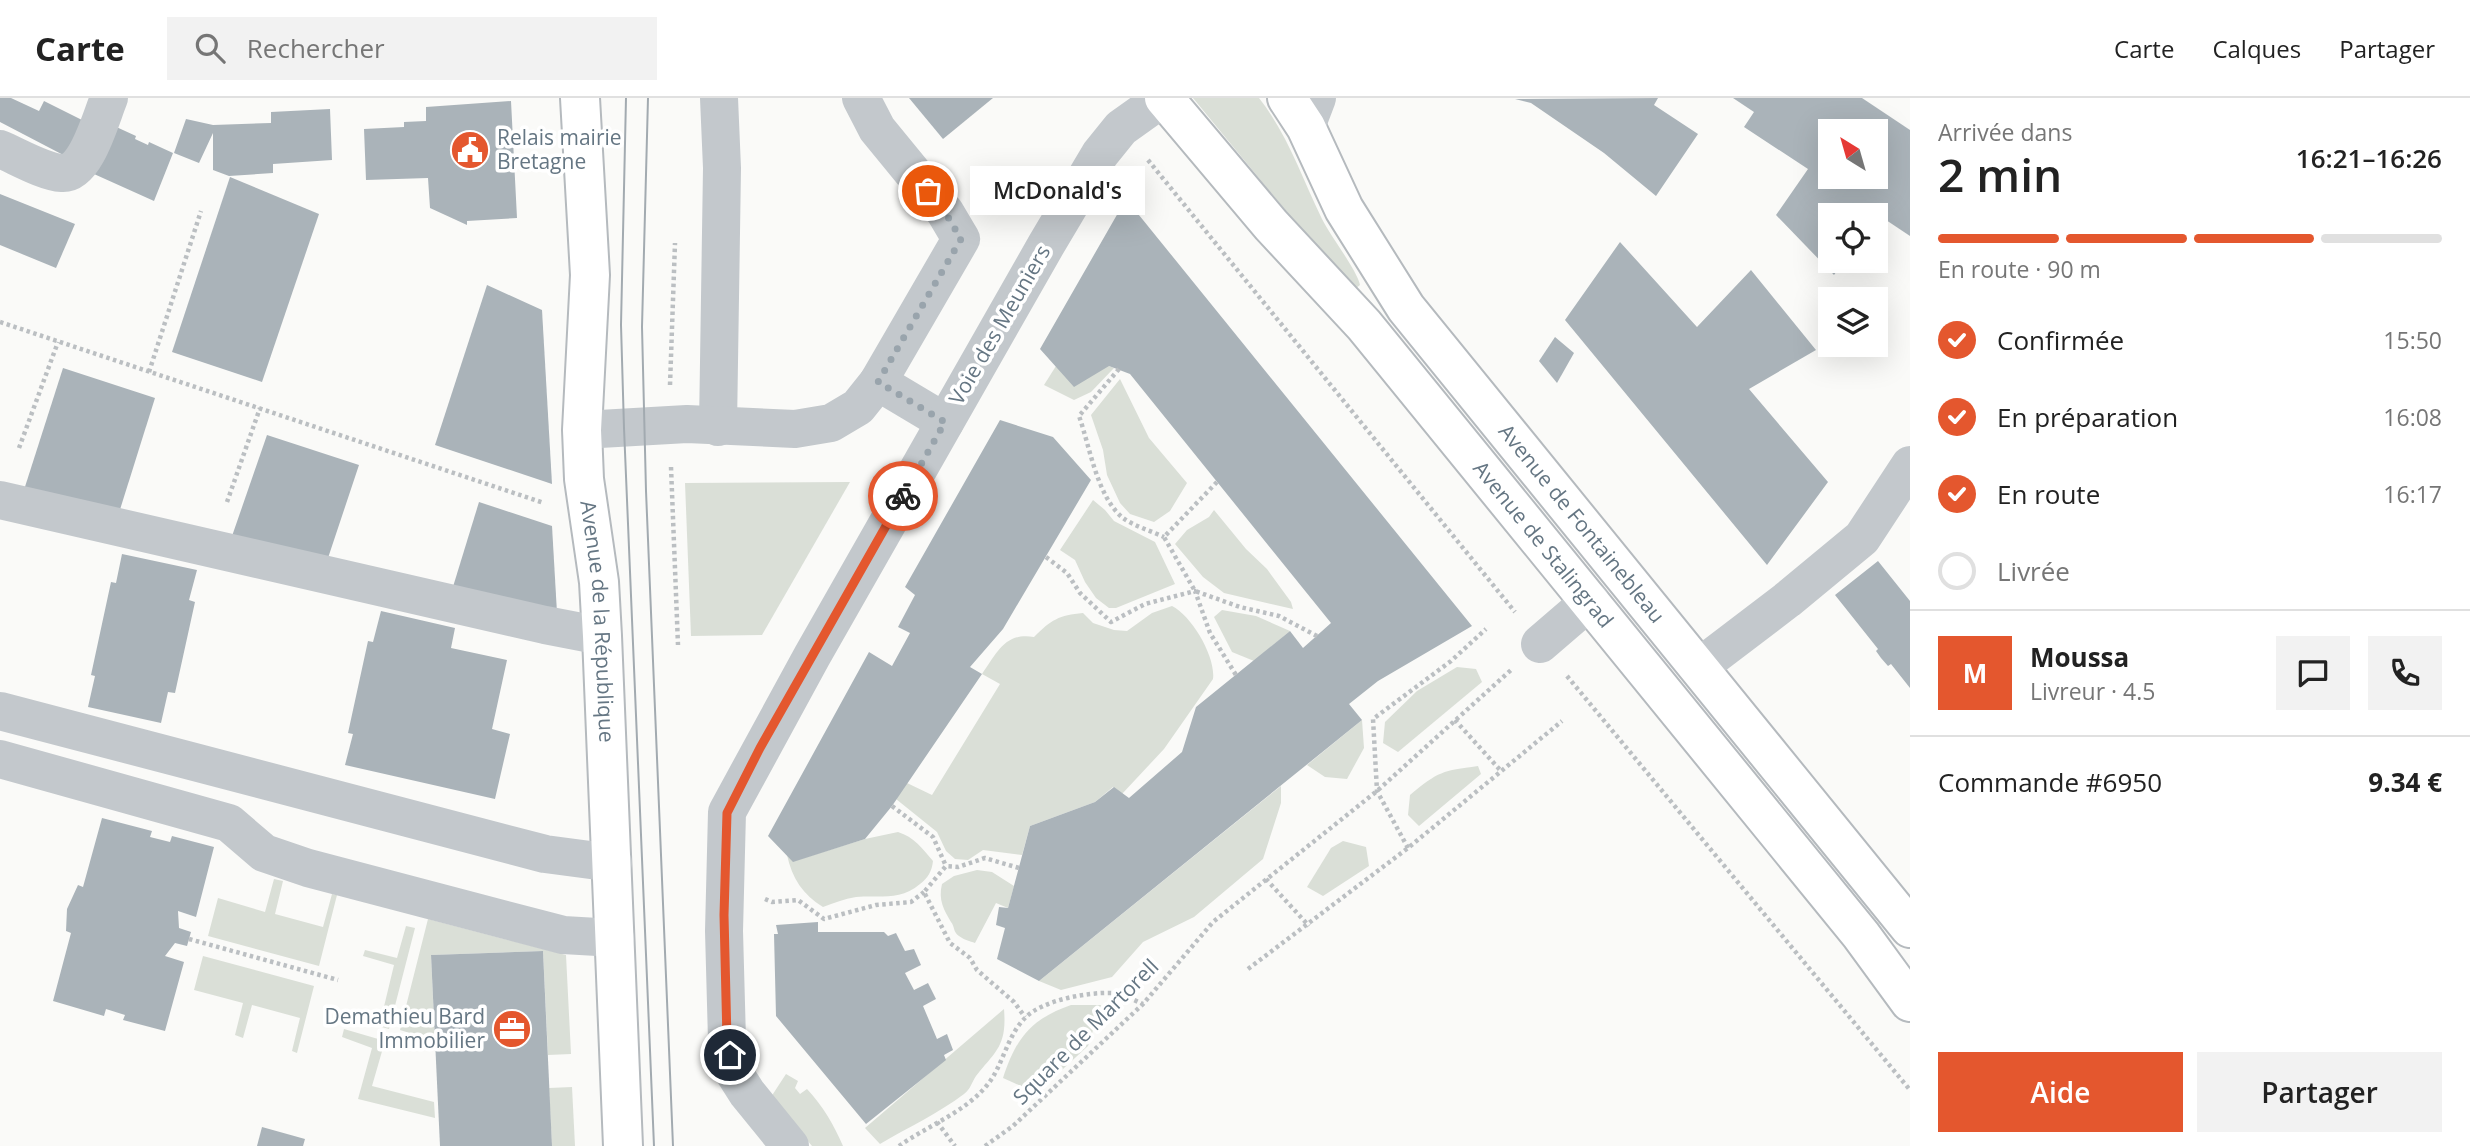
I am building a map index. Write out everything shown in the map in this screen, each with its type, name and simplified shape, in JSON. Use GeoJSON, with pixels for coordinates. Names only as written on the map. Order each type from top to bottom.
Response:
{"type":"FeatureCollection","features":[{"type":"Feature","properties":{"kind":"main road","name":"Avenue de la République"},"geometry":{"type":"LineString","coordinates":[[580,98],[590,275],[582,430],[584,479],[599,582],[623,1146]]}},
{"type":"Feature","properties":{"kind":"main road","name":"Avenue de Stalingrad"},"geometry":{"type":"LineString","coordinates":[[1163,98],[1280,235],[1364,325],[1861,935],[1910,1002]]}},
{"type":"Feature","properties":{"kind":"main road","name":"Avenue de Fontainebleau"},"geometry":{"type":"LineString","coordinates":[[1303,108],[1344,209],[1406,308],[1910,928]]}},
{"type":"Feature","properties":{"kind":"street"},"geometry":{"type":"LineString","coordinates":[[0,149],[65,174],[77,168],[84,159],[109,98]]}},
{"type":"Feature","properties":{"kind":"street"},"geometry":{"type":"LineString","coordinates":[[718,427],[722,168],[719,98]]}},
{"type":"Feature","properties":{"kind":"street"},"geometry":{"type":"LineString","coordinates":[[582,430],[687,424],[795,429],[831,423],[858,407],[878,382],[961,239],[945,212],[877,129],[860,98]]}},
{"type":"Feature","properties":{"kind":"street","name":"Voie des Meuniers"},"geometry":{"type":"LineString","coordinates":[[790,1146],[747,1093],[733,1071],[727,1040],[724,945],[727,813],[812,656],[1066,211],[1101,154],[1121,128],[1163,98]]}},
{"type":"Feature","properties":{"kind":"street"},"geometry":{"type":"LineString","coordinates":[[878,382],[945,422]]}},
{"type":"Feature","properties":{"kind":"street"},"geometry":{"type":"LineString","coordinates":[[1699,667],[1862,538],[1910,464]]}},
{"type":"Feature","properties":{"kind":"street"},"geometry":{"type":"LineString","coordinates":[[0,499],[602,636]]}},
{"type":"Feature","properties":{"kind":"street"},"geometry":{"type":"LineString","coordinates":[[1540,643],[1590,601]]}},
{"type":"Feature","properties":{"kind":"street"},"geometry":{"type":"LineString","coordinates":[[0,711],[545,854],[613,863]]}},
{"type":"Feature","properties":{"kind":"street"},"geometry":{"type":"LineString","coordinates":[[0,759],[229,823],[264,853],[307,868],[563,935],[615,938]]}},
{"type":"Feature","properties":{"kind":"path"},"geometry":{"type":"LineString","coordinates":[[1121,128],[1540,643],[1910,1090]]}},
{"type":"Feature","properties":{"kind":"path"},"geometry":{"type":"LineString","coordinates":[[149,372],[201,211]]}},
{"type":"Feature","properties":{"kind":"path"},"geometry":{"type":"LineString","coordinates":[[0,322],[544,503],[592,534]]}},
{"type":"Feature","properties":{"kind":"path"},"geometry":{"type":"LineString","coordinates":[[19,448],[58,342]]}},
{"type":"Feature","properties":{"kind":"path"},"geometry":{"type":"LineString","coordinates":[[1119,369],[1079,416],[1101,486],[1111,506],[1125,520],[1164,537],[1195,591],[1210,633],[1236,675]]}},
{"type":"Feature","properties":{"kind":"path"},"geometry":{"type":"LineString","coordinates":[[227,502],[260,408]]}},
{"type":"Feature","properties":{"kind":"path"},"geometry":{"type":"LineString","coordinates":[[1164,537],[1217,482]]}},
{"type":"Feature","properties":{"kind":"path"},"geometry":{"type":"LineString","coordinates":[[1046,557],[1067,573],[1080,593],[1111,622],[1144,604],[1195,591],[1240,607],[1279,616],[1317,635]]}},
{"type":"Feature","properties":{"kind":"path"},"geometry":{"type":"LineString","coordinates":[[1408,848],[1377,791],[1373,719],[1451,661],[1486,629]]}},
{"type":"Feature","properties":{"kind":"path","name":"Square de Martorell"},"geometry":{"type":"LineString","coordinates":[[985,1146],[1013,1126],[1143,1004],[1213,922],[1377,791],[1540,643]]}},
{"type":"Feature","properties":{"kind":"path"},"geometry":{"type":"LineString","coordinates":[[1455,720],[1501,771]]}},
{"type":"Feature","properties":{"kind":"path"},"geometry":{"type":"LineString","coordinates":[[1248,969],[1309,926],[1408,848],[1562,721]]}},
{"type":"Feature","properties":{"kind":"path"},"geometry":{"type":"LineString","coordinates":[[892,806],[933,837],[946,866]]}},
{"type":"Feature","properties":{"kind":"path"},"geometry":{"type":"LineString","coordinates":[[946,866],[958,867],[985,858],[1019,867]]}},
{"type":"Feature","properties":{"kind":"path"},"geometry":{"type":"LineString","coordinates":[[772,902],[798,900],[824,919],[876,905],[911,902],[924,892],[946,866]]}},
{"type":"Feature","properties":{"kind":"path"},"geometry":{"type":"LineString","coordinates":[[1266,879],[1309,926]]}},
{"type":"Feature","properties":{"kind":"path"},"geometry":{"type":"LineString","coordinates":[[924,892],[950,943],[970,958],[977,970],[1014,1002],[1025,1017]]}},
{"type":"Feature","properties":{"kind":"path"},"geometry":{"type":"LineString","coordinates":[[189,939],[338,980]]}},
{"type":"Feature","properties":{"kind":"path"},"geometry":{"type":"LineString","coordinates":[[900,1146],[967,1104],[989,1084],[1025,1017],[1036,1010],[1072,996],[1114,993],[1143,1004]]}},
{"type":"Feature","properties":{"kind":"path"},"geometry":{"type":"LineString","coordinates":[[937,1122],[955,1146]]}},
{"type":"Feature","properties":{"kind":"shaded area"},"geometry":{"type":"Polygon","coordinates":[[[1193,98],[1259,98],[1286,142],[1322,219],[1360,285],[1355,289],[1328,262],[1193,98]]]}},
{"type":"Feature","properties":{"kind":"shaded area"},"geometry":{"type":"Polygon","coordinates":[[[1056,366],[1114,368],[1091,392],[1074,400],[1044,385],[1056,366]]]}},
{"type":"Feature","properties":{"kind":"shaded area"},"geometry":{"type":"Polygon","coordinates":[[[1120,379],[1149,438],[1187,483],[1170,511],[1154,522],[1130,514],[1120,503],[1107,475],[1103,450],[1091,415],[1120,379]]]}},
{"type":"Feature","properties":{"kind":"shaded area"},"geometry":{"type":"Polygon","coordinates":[[[850,482],[762,635],[691,636],[685,483],[850,482]]]}},
{"type":"Feature","properties":{"kind":"shaded area"},"geometry":{"type":"Polygon","coordinates":[[[1093,500],[1114,521],[1155,542],[1175,584],[1116,608],[1109,608],[1096,598],[1075,560],[1060,550],[1093,500]]]}},
{"type":"Feature","properties":{"kind":"shaded area"},"geometry":{"type":"Polygon","coordinates":[[[1214,510],[1246,549],[1267,569],[1291,602],[1293,609],[1224,593],[1203,577],[1175,544],[1187,530],[1209,517],[1214,510]]]}},
{"type":"Feature","properties":{"kind":"shaded area"},"geometry":{"type":"Polygon","coordinates":[[[1172,606],[1180,611],[1201,638],[1211,660],[1213,679],[1164,749],[1122,794],[1113,787],[1095,802],[1030,826],[1022,855],[983,850],[968,860],[955,859],[946,851],[937,832],[896,799],[907,783],[932,795],[1000,684],[982,674],[997,652],[1009,641],[1024,636],[1034,637],[1056,619],[1083,613],[1093,623],[1127,631],[1152,613],[1172,606]]]}},
{"type":"Feature","properties":{"kind":"shaded area"},"geometry":{"type":"Polygon","coordinates":[[[1222,610],[1256,616],[1290,631],[1254,661],[1232,652],[1214,617],[1222,610]]]}},
{"type":"Feature","properties":{"kind":"shaded area"},"geometry":{"type":"Polygon","coordinates":[[[1457,667],[1476,669],[1482,682],[1398,752],[1383,743],[1385,722],[1417,691],[1457,667]]]}},
{"type":"Feature","properties":{"kind":"shaded area"},"geometry":{"type":"Polygon","coordinates":[[[1362,720],[1364,748],[1347,779],[1325,777],[1307,765],[1362,720]]]}},
{"type":"Feature","properties":{"kind":"shaded area"},"geometry":{"type":"Polygon","coordinates":[[[1478,766],[1481,774],[1419,826],[1408,815],[1410,795],[1428,781],[1448,771],[1478,766]]]}},
{"type":"Feature","properties":{"kind":"shaded area"},"geometry":{"type":"Polygon","coordinates":[[[1281,786],[1281,803],[1263,859],[1194,917],[1143,942],[1112,977],[1061,990],[1039,981],[1281,786]]]}},
{"type":"Feature","properties":{"kind":"shaded area"},"geometry":{"type":"Polygon","coordinates":[[[898,832],[913,840],[933,861],[932,868],[923,882],[897,895],[856,897],[823,907],[799,885],[787,855],[794,861],[865,839],[898,832]]]}},
{"type":"Feature","properties":{"kind":"shaded area"},"geometry":{"type":"Polygon","coordinates":[[[1343,841],[1366,847],[1369,866],[1323,896],[1307,887],[1331,848],[1343,841]]]}},
{"type":"Feature","properties":{"kind":"shaded area"},"geometry":{"type":"Polygon","coordinates":[[[977,870],[992,872],[1014,886],[1008,908],[996,903],[975,943],[956,933],[944,909],[941,895],[942,884],[954,876],[977,870]]]}},
{"type":"Feature","properties":{"kind":"shaded area"},"geometry":{"type":"Polygon","coordinates":[[[274,879],[283,881],[275,914],[323,927],[332,894],[337,895],[319,966],[208,936],[218,898],[265,912],[274,879]]]}},
{"type":"Feature","properties":{"kind":"shaded area"},"geometry":{"type":"Polygon","coordinates":[[[428,919],[566,955],[571,1054],[548,1055],[543,951],[431,955],[435,1041],[400,1030],[428,919]]]}},
{"type":"Feature","properties":{"kind":"shaded area"},"geometry":{"type":"Polygon","coordinates":[[[406,926],[415,928],[389,1029],[346,1017],[348,1010],[381,1019],[394,965],[363,956],[365,950],[397,958],[406,926]]]}},
{"type":"Feature","properties":{"kind":"shaded area"},"geometry":{"type":"Polygon","coordinates":[[[203,956],[314,986],[297,1053],[292,1051],[300,1018],[252,1005],[243,1038],[235,1035],[243,1003],[194,990],[203,956]]]}},
{"type":"Feature","properties":{"kind":"shaded area"},"geometry":{"type":"Polygon","coordinates":[[[1071,1005],[1101,1005],[1088,1046],[1034,1092],[1003,1078],[1013,1052],[1027,1032],[1045,1017],[1071,1005]]]}},
{"type":"Feature","properties":{"kind":"shaded area"},"geometry":{"type":"Polygon","coordinates":[[[1004,1009],[1004,1032],[999,1047],[966,1092],[934,1114],[880,1144],[865,1128],[1004,1009]]]}},
{"type":"Feature","properties":{"kind":"shaded area"},"geometry":{"type":"Polygon","coordinates":[[[344,1029],[385,1041],[372,1086],[434,1102],[435,1118],[358,1099],[372,1048],[342,1037],[344,1029]]]}},
{"type":"Feature","properties":{"kind":"shaded area"},"geometry":{"type":"Polygon","coordinates":[[[786,1074],[798,1081],[795,1088],[800,1094],[807,1089],[818,1102],[843,1146],[812,1146],[771,1097],[786,1074]]]}},
{"type":"Feature","properties":{"kind":"shaded area"},"geometry":{"type":"Polygon","coordinates":[[[572,1087],[575,1146],[552,1146],[549,1088],[572,1087]]]}},
{"type":"Feature","properties":{"kind":"building"},"geometry":{"type":"Polygon","coordinates":[[[0,98],[11,98],[39,111],[44,101],[84,121],[69,158],[0,122],[0,98]]]}},
{"type":"Feature","properties":{"kind":"building"},"geometry":{"type":"Polygon","coordinates":[[[909,98],[993,98],[943,139],[909,98]]]}},
{"type":"Feature","properties":{"kind":"building"},"geometry":{"type":"Polygon","coordinates":[[[1658,98],[1654,105],[1698,134],[1656,196],[1604,153],[1531,103],[1515,99],[1658,98]]]}},
{"type":"Feature","properties":{"kind":"building"},"geometry":{"type":"Polygon","coordinates":[[[1733,98],[1862,98],[1910,130],[1910,236],[1888,221],[1888,203],[1818,203],[1818,258],[1776,215],[1808,169],[1744,127],[1754,112],[1733,98]]]}},
{"type":"Feature","properties":{"kind":"building","name":"Relais mairie Bretagne"},"geometry":{"type":"Polygon","coordinates":[[[511,101],[517,218],[467,221],[467,225],[430,208],[428,178],[366,180],[364,129],[404,127],[404,122],[426,121],[426,107],[511,101]]]}},
{"type":"Feature","properties":{"kind":"building"},"geometry":{"type":"Polygon","coordinates":[[[330,109],[332,160],[273,164],[273,173],[229,176],[213,170],[213,133],[199,163],[174,153],[186,119],[213,125],[271,123],[271,112],[330,109]]]}},
{"type":"Feature","properties":{"kind":"building"},"geometry":{"type":"Polygon","coordinates":[[[112,125],[148,145],[149,142],[173,153],[154,201],[94,174],[112,125]]]}},
{"type":"Feature","properties":{"kind":"building"},"geometry":{"type":"Polygon","coordinates":[[[230,177],[319,214],[262,382],[172,352],[230,177]]]}},
{"type":"Feature","properties":{"kind":"building"},"geometry":{"type":"Polygon","coordinates":[[[0,194],[75,224],[56,268],[0,245],[0,194]]]}},
{"type":"Feature","properties":{"kind":"building"},"geometry":{"type":"Polygon","coordinates":[[[1126,199],[1472,626],[1378,681],[1349,704],[1362,720],[1039,981],[997,959],[1005,928],[996,925],[999,907],[1008,908],[1030,826],[1095,802],[1114,787],[1129,798],[1182,752],[1196,707],[1290,631],[1303,648],[1331,623],[1130,374],[1109,366],[1074,387],[1040,349],[1126,199]]]}},
{"type":"Feature","properties":{"kind":"building"},"geometry":{"type":"Polygon","coordinates":[[[1620,242],[1697,327],[1751,270],[1816,350],[1749,389],[1828,482],[1767,565],[1565,320],[1620,242]]]}},
{"type":"Feature","properties":{"kind":"building"},"geometry":{"type":"Polygon","coordinates":[[[487,285],[542,310],[552,484],[435,445],[487,285]]]}},
{"type":"Feature","properties":{"kind":"building"},"geometry":{"type":"Polygon","coordinates":[[[1555,337],[1574,353],[1557,383],[1539,361],[1555,337]]]}},
{"type":"Feature","properties":{"kind":"building"},"geometry":{"type":"Polygon","coordinates":[[[63,368],[155,398],[118,516],[23,493],[63,368]]]}},
{"type":"Feature","properties":{"kind":"building"},"geometry":{"type":"Polygon","coordinates":[[[1000,420],[1053,437],[1091,480],[1003,629],[970,667],[982,674],[892,806],[865,839],[793,862],[768,836],[869,652],[892,666],[910,633],[898,627],[915,595],[905,587],[1000,420]]]}},
{"type":"Feature","properties":{"kind":"building"},"geometry":{"type":"Polygon","coordinates":[[[267,435],[359,465],[327,561],[231,539],[267,435]]]}},
{"type":"Feature","properties":{"kind":"building"},"geometry":{"type":"Polygon","coordinates":[[[479,502],[552,526],[557,613],[452,590],[479,502]]]}},
{"type":"Feature","properties":{"kind":"building"},"geometry":{"type":"Polygon","coordinates":[[[122,554],[197,570],[189,600],[195,602],[175,693],[168,692],[161,723],[88,707],[95,676],[91,675],[111,582],[116,583],[122,554]]]}},
{"type":"Feature","properties":{"kind":"building"},"geometry":{"type":"Polygon","coordinates":[[[1878,561],[1910,601],[1910,688],[1891,664],[1888,666],[1881,658],[1876,651],[1878,649],[1835,595],[1878,561]]]}},
{"type":"Feature","properties":{"kind":"building"},"geometry":{"type":"Polygon","coordinates":[[[381,611],[455,628],[451,648],[507,660],[492,729],[510,734],[495,799],[345,765],[353,734],[348,733],[368,641],[373,642],[381,611]]]}},
{"type":"Feature","properties":{"kind":"building"},"geometry":{"type":"Polygon","coordinates":[[[102,818],[152,831],[150,837],[170,842],[172,836],[214,847],[196,917],[178,911],[179,928],[191,932],[187,946],[175,943],[165,956],[184,962],[165,1031],[123,1020],[125,1015],[106,1009],[104,1016],[53,1001],[71,933],[66,931],[67,909],[78,885],[83,887],[102,818]]]}},
{"type":"Feature","properties":{"kind":"building"},"geometry":{"type":"Polygon","coordinates":[[[818,922],[818,932],[884,932],[888,936],[896,933],[905,951],[914,949],[921,965],[905,973],[914,990],[928,983],[936,999],[923,1006],[937,1039],[947,1034],[953,1050],[944,1055],[946,1060],[866,1124],[776,1016],[776,925],[818,922]]]}},
{"type":"Feature","properties":{"kind":"building"},"geometry":{"type":"Polygon","coordinates":[[[543,951],[552,1146],[440,1146],[431,955],[543,951]]]}},
{"type":"Feature","properties":{"kind":"building"},"geometry":{"type":"Polygon","coordinates":[[[262,1127],[305,1139],[303,1146],[257,1146],[262,1127]]]}},
{"type":"Feature","properties":{"kind":"tram line"},"geometry":{"type":"LineString","coordinates":[[626,98],[621,325],[654,1146]]}},
{"type":"Feature","properties":{"kind":"tram line"},"geometry":{"type":"LineString","coordinates":[[648,98],[642,327],[646,491],[673,1146]]}},
{"type":"Feature","properties":{"kind":"way so far"},"geometry":{"type":"LineString","coordinates":[[903,496],[945,422],[878,382],[961,239],[945,212],[928,191]]}},
{"type":"Feature","properties":{"kind":"place","name":"Relais mairie Bretagne"},"geometry":{"type":"Point","coordinates":[470,150]}},
{"type":"Feature","properties":{"kind":"place","name":"McDonald's"},"geometry":{"type":"Point","coordinates":[928,191]}},
{"type":"Feature","properties":{"kind":"place","name":"Demathieu Bard Immobilier"},"geometry":{"type":"Point","coordinates":[512,1029]}},
{"type":"Feature","properties":{"kind":"route"},"geometry":{"type":"LineString","coordinates":[[730,1055],[727,1040],[724,931],[727,813],[760,748],[903,496]]}}]}
